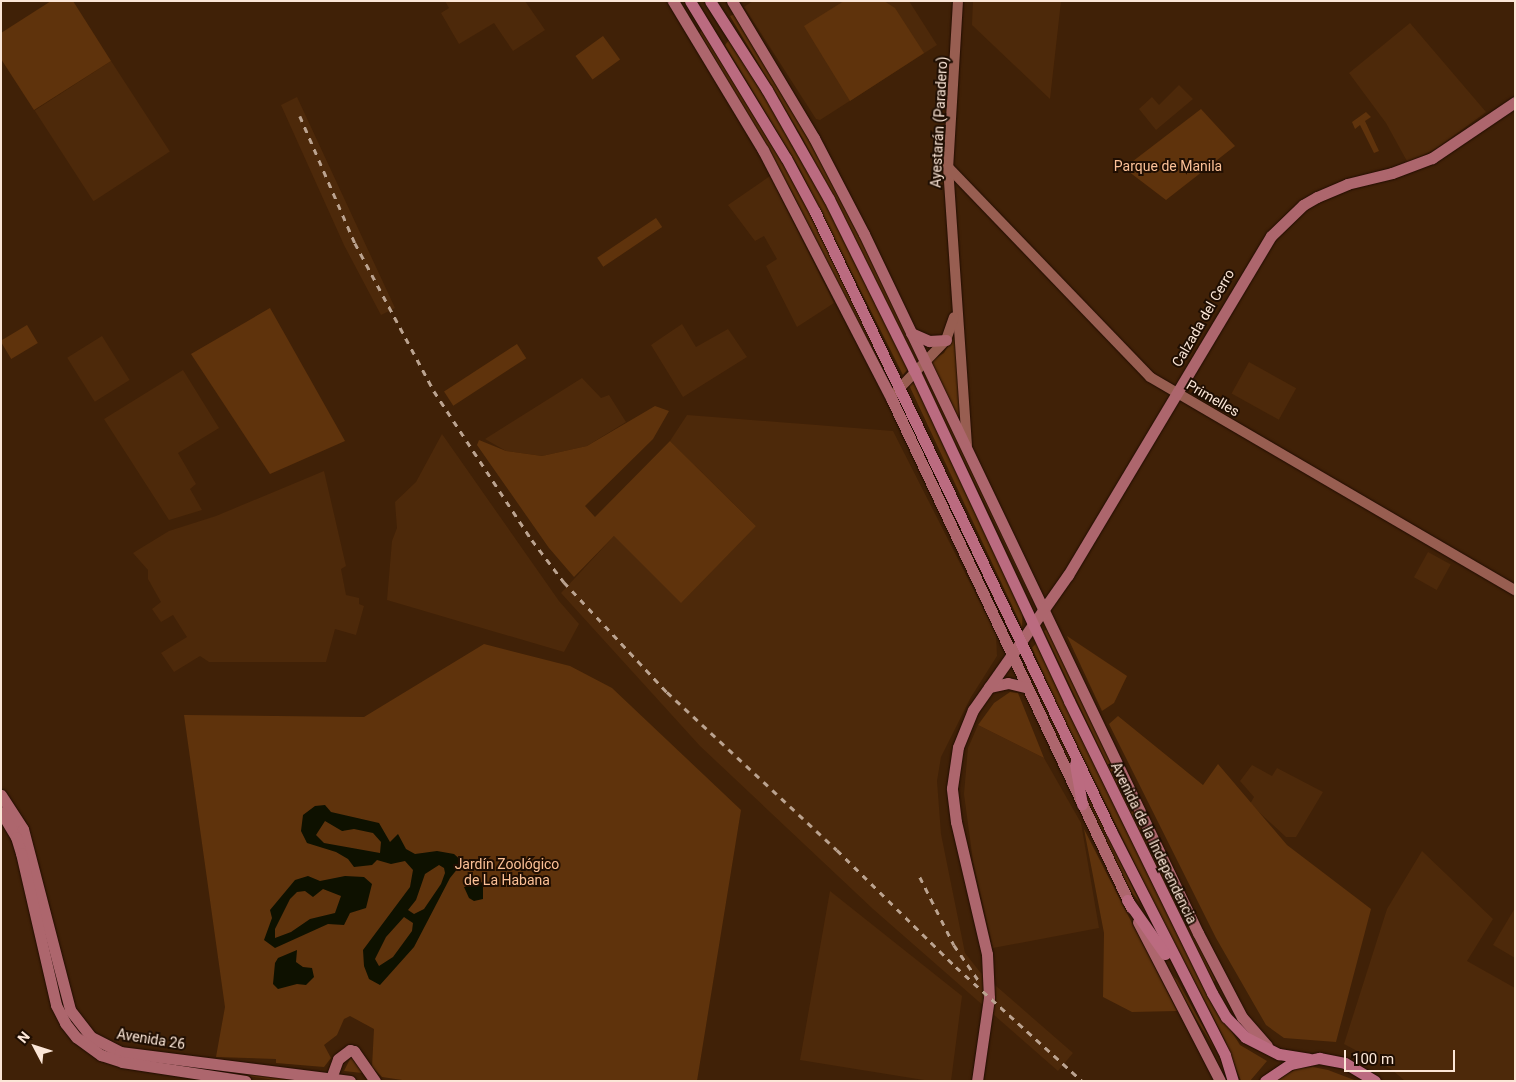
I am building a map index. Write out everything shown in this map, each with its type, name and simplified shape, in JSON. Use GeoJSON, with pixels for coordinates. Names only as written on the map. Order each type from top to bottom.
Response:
{"type":"FeatureCollection","features":[{"type":"Feature","properties":{"kind":"highway"},"geometry":{"type":"LineString","coordinates":[[690,1],[786,158],[900,385],[1072,750],[1182,976],[1224,1055],[1232,1081]]}},
{"type":"Feature","properties":{"kind":"highway","name":"Avenida de la Independencia"},"geometry":{"type":"LineString","coordinates":[[710,1],[806,158],[914,370],[1212,994],[1226,1017],[1245,1037],[1275,1052],[1309,1059]]}},
{"type":"Feature","properties":{"kind":"highway"},"geometry":{"type":"LineString","coordinates":[[712,35],[712,24],[718,22],[724,25]]}},
{"type":"Feature","properties":{"kind":"highway"},"geometry":{"type":"LineString","coordinates":[[1072,750],[1082,804]]}},
{"type":"Feature","properties":{"kind":"highway"},"geometry":{"type":"LineString","coordinates":[[1128,900],[1182,976]]}},
{"type":"Feature","properties":{"kind":"highway"},"geometry":{"type":"LineString","coordinates":[[1266,1081],[1284,1067],[1309,1059],[1337,1061],[1375,1081]]}},
{"type":"Feature","properties":{"kind":"main road"},"geometry":{"type":"LineString","coordinates":[[673,1],[763,150],[892,400],[1128,900],[1220,1081]]}},
{"type":"Feature","properties":{"kind":"main road"},"geometry":{"type":"LineString","coordinates":[[732,1],[814,138],[967,448],[1044,611]]}},
{"type":"Feature","properties":{"kind":"main road","name":"Ayestarán (Paradero)"},"geometry":{"type":"LineString","coordinates":[[958,1],[948,167],[967,448]]}},
{"type":"Feature","properties":{"kind":"main road","name":"Calzada del Cerro"},"geometry":{"type":"LineString","coordinates":[[977,1081],[989,998],[987,954],[956,822],[952,788],[954,761],[963,731],[989,687],[1044,611],[1177,393],[1262,248],[1303,205],[1347,184],[1426,161],[1515,102]]}},
{"type":"Feature","properties":{"kind":"main road","name":"Primelles"},"geometry":{"type":"LineString","coordinates":[[948,167],[1140,368],[1177,393],[1515,590]]}},
{"type":"Feature","properties":{"kind":"main road","name":"Ayestarán (Paradero)"},"geometry":{"type":"LineString","coordinates":[[892,400],[900,385],[946,340],[956,305]]}},
{"type":"Feature","properties":{"kind":"main road"},"geometry":{"type":"LineString","coordinates":[[911,333],[929,341],[946,340]]}},
{"type":"Feature","properties":{"kind":"main road","name":"Avenida de la Independencia"},"geometry":{"type":"LineString","coordinates":[[1044,611],[1173,883],[1248,1028],[1275,1052]]}},
{"type":"Feature","properties":{"kind":"main road"},"geometry":{"type":"LineString","coordinates":[[989,687],[1008,683],[1026,687]]}},
{"type":"Feature","properties":{"kind":"main road","name":"Avenida 26"},"geometry":{"type":"LineString","coordinates":[[1,795],[23,829],[70,1010],[91,1038],[120,1052],[330,1080],[350,1081]]}},
{"type":"Feature","properties":{"kind":"main road","name":"Avenida 26"},"geometry":{"type":"LineString","coordinates":[[1,812],[13,832],[21,853],[56,1005],[65,1023],[76,1037],[101,1055],[122,1062],[246,1081]]}},
{"type":"Feature","properties":{"kind":"main road"},"geometry":{"type":"LineString","coordinates":[[330,1080],[338,1059],[350,1050],[354,1051],[375,1081]]}},
{"type":"Feature","properties":{"kind":"shaded area"},"geometry":{"type":"Polygon","coordinates":[[[445,1],[525,1],[545,30],[513,51],[494,23],[459,44],[441,13],[449,8],[445,1]]]}},
{"type":"Feature","properties":{"kind":"shaded area"},"geometry":{"type":"Polygon","coordinates":[[[753,1],[909,1],[937,45],[820,120],[816,119],[744,7],[753,1]]]}},
{"type":"Feature","properties":{"kind":"shaded area"},"geometry":{"type":"Polygon","coordinates":[[[973,1],[1061,1],[1050,99],[972,25],[973,1]]]}},
{"type":"Feature","properties":{"kind":"shaded area"},"geometry":{"type":"Polygon","coordinates":[[[1410,23],[1486,112],[1437,148],[1408,163],[1386,123],[1349,73],[1410,23]]]}},
{"type":"Feature","properties":{"kind":"shaded area"},"geometry":{"type":"Polygon","coordinates":[[[111,61],[170,152],[94,201],[35,111],[111,61]]]}},
{"type":"Feature","properties":{"kind":"shaded area"},"geometry":{"type":"Polygon","coordinates":[[[1179,85],[1193,99],[1156,130],[1139,109],[1152,97],[1159,105],[1179,85]]]}},
{"type":"Feature","properties":{"kind":"shaded area"},"geometry":{"type":"Polygon","coordinates":[[[297,97],[395,308],[381,315],[344,245],[281,105],[297,97]]]}},
{"type":"Feature","properties":{"kind":"shaded area"},"geometry":{"type":"Polygon","coordinates":[[[770,176],[834,303],[797,327],[766,266],[777,259],[764,236],[755,241],[728,205],[770,176]]]}},
{"type":"Feature","properties":{"kind":"shaded area"},"geometry":{"type":"Polygon","coordinates":[[[682,324],[696,347],[728,329],[747,357],[683,397],[651,345],[682,324]]]}},
{"type":"Feature","properties":{"kind":"shaded area"},"geometry":{"type":"Polygon","coordinates":[[[102,336],[130,380],[95,402],[67,358],[102,336]]]}},
{"type":"Feature","properties":{"kind":"shaded area"},"geometry":{"type":"Polygon","coordinates":[[[1249,362],[1296,388],[1279,420],[1232,393],[1249,362]]]}},
{"type":"Feature","properties":{"kind":"shaded area"},"geometry":{"type":"Polygon","coordinates":[[[183,370],[219,428],[178,453],[196,484],[190,489],[202,510],[169,520],[104,419],[183,370]]]}},
{"type":"Feature","properties":{"kind":"shaded area"},"geometry":{"type":"Polygon","coordinates":[[[582,378],[601,398],[609,395],[626,422],[587,446],[542,456],[506,451],[485,439],[582,378]]]}},
{"type":"Feature","properties":{"kind":"shaded area"},"geometry":{"type":"Polygon","coordinates":[[[687,415],[893,431],[996,634],[997,656],[971,697],[941,757],[937,781],[941,834],[965,953],[980,972],[1073,1053],[1058,1071],[873,909],[700,746],[561,593],[614,536],[756,526],[670,441],[687,415]]]}},
{"type":"Feature","properties":{"kind":"shaded area"},"geometry":{"type":"Polygon","coordinates":[[[442,434],[559,601],[579,624],[564,652],[387,600],[392,541],[397,528],[395,502],[416,482],[442,434]]]}},
{"type":"Feature","properties":{"kind":"shaded area"},"geometry":{"type":"Polygon","coordinates":[[[324,471],[346,566],[341,569],[346,595],[359,598],[359,604],[364,606],[356,635],[335,629],[326,662],[209,662],[200,656],[174,672],[161,653],[187,637],[173,615],[161,622],[152,609],[161,602],[148,579],[148,570],[133,553],[169,531],[216,516],[324,471]]]}},
{"type":"Feature","properties":{"kind":"shaded area"},"geometry":{"type":"Polygon","coordinates":[[[1428,552],[1451,565],[1437,590],[1414,577],[1428,552]]]}},
{"type":"Feature","properties":{"kind":"shaded area"},"geometry":{"type":"Polygon","coordinates":[[[978,725],[1044,758],[1081,823],[1099,928],[993,948],[973,861],[964,794],[968,748],[978,725]]]}},
{"type":"Feature","properties":{"kind":"shaded area"},"geometry":{"type":"Polygon","coordinates":[[[1252,765],[1272,776],[1277,768],[1323,792],[1296,837],[1286,837],[1250,804],[1254,797],[1240,781],[1252,765]]]}},
{"type":"Feature","properties":{"kind":"shaded area"},"geometry":{"type":"Polygon","coordinates":[[[325,805],[331,812],[379,823],[390,842],[398,834],[406,849],[415,854],[437,851],[454,854],[463,862],[450,878],[414,947],[380,985],[369,979],[364,966],[363,950],[410,887],[413,870],[405,861],[391,864],[377,860],[372,865],[354,867],[348,859],[336,852],[307,843],[301,831],[303,815],[315,806],[325,805]],[[325,821],[316,835],[324,843],[380,853],[381,842],[373,833],[354,829],[342,831],[325,821]],[[439,865],[425,874],[416,900],[408,910],[414,914],[424,909],[441,884],[445,873],[444,868],[439,865]],[[404,917],[386,937],[375,959],[379,966],[393,957],[412,931],[413,923],[404,917]]]}},
{"type":"Feature","properties":{"kind":"shaded area"},"geometry":{"type":"Polygon","coordinates":[[[1422,851],[1493,919],[1467,961],[1515,988],[1515,1081],[1405,1081],[1391,1069],[1344,1044],[1387,909],[1422,851]]]}},
{"type":"Feature","properties":{"kind":"shaded area"},"geometry":{"type":"Polygon","coordinates":[[[308,876],[320,881],[345,876],[364,877],[372,884],[366,908],[350,913],[344,925],[328,924],[275,948],[264,940],[272,918],[270,910],[295,880],[308,876]],[[323,889],[313,897],[305,891],[297,892],[290,899],[275,929],[275,938],[291,932],[310,919],[335,913],[341,896],[323,889]]]}},
{"type":"Feature","properties":{"kind":"shaded area"},"geometry":{"type":"Polygon","coordinates":[[[483,882],[483,899],[474,901],[469,898],[464,887],[483,882]]]}},
{"type":"Feature","properties":{"kind":"shaded area"},"geometry":{"type":"Polygon","coordinates":[[[830,891],[962,996],[951,1081],[930,1081],[800,1060],[830,891]]]}},
{"type":"Feature","properties":{"kind":"shaded area"},"geometry":{"type":"Polygon","coordinates":[[[1515,908],[1515,958],[1493,945],[1515,908]]]}},
{"type":"Feature","properties":{"kind":"shaded area"},"geometry":{"type":"Polygon","coordinates":[[[297,950],[296,962],[303,967],[312,968],[314,977],[306,985],[297,984],[278,989],[273,984],[275,963],[278,958],[297,950]]]}},
{"type":"Feature","properties":{"kind":"green space"},"geometry":{"type":"Polygon","coordinates":[[[51,1],[73,1],[111,61],[34,110],[1,59],[1,33],[51,1]]]}},
{"type":"Feature","properties":{"kind":"green space"},"geometry":{"type":"Polygon","coordinates":[[[844,1],[884,1],[895,8],[924,53],[850,101],[804,26],[844,1]]]}},
{"type":"Feature","properties":{"kind":"green space"},"geometry":{"type":"Polygon","coordinates":[[[735,14],[808,136],[875,264],[920,358],[916,363],[803,139],[730,16],[735,14]]]}},
{"type":"Feature","properties":{"kind":"green space"},"geometry":{"type":"Polygon","coordinates":[[[702,29],[792,179],[859,310],[890,382],[866,340],[791,190],[700,33],[702,29]]]}},
{"type":"Feature","properties":{"kind":"green space"},"geometry":{"type":"Polygon","coordinates":[[[603,36],[620,59],[593,79],[575,56],[603,36]]]}},
{"type":"Feature","properties":{"kind":"green space"},"geometry":{"type":"Polygon","coordinates":[[[729,40],[806,163],[908,369],[903,375],[799,168],[725,45],[729,40]]]}},
{"type":"Feature","properties":{"kind":"green space","name":"Parque de Manila"},"geometry":{"type":"Polygon","coordinates":[[[1201,109],[1235,146],[1166,200],[1124,168],[1201,109]]]}},
{"type":"Feature","properties":{"kind":"green space"},"geometry":{"type":"Polygon","coordinates":[[[1366,112],[1371,117],[1365,121],[1379,151],[1374,153],[1360,125],[1355,129],[1352,122],[1366,112]]]}},
{"type":"Feature","properties":{"kind":"green space"},"geometry":{"type":"Polygon","coordinates":[[[656,218],[662,227],[603,267],[597,258],[656,218]]]}},
{"type":"Feature","properties":{"kind":"green space"},"geometry":{"type":"Polygon","coordinates":[[[270,308],[345,441],[270,474],[191,354],[270,308]]]}},
{"type":"Feature","properties":{"kind":"green space"},"geometry":{"type":"Polygon","coordinates":[[[27,325],[38,343],[11,359],[1,341],[27,325]]]}},
{"type":"Feature","properties":{"kind":"green space"},"geometry":{"type":"Polygon","coordinates":[[[955,333],[961,422],[929,362],[944,353],[955,333]]]}},
{"type":"Feature","properties":{"kind":"green space"},"geometry":{"type":"Polygon","coordinates":[[[517,344],[526,358],[453,406],[444,391],[517,344]]]}},
{"type":"Feature","properties":{"kind":"green space"},"geometry":{"type":"Polygon","coordinates":[[[923,367],[1033,596],[1031,598],[920,371],[923,367]]]}},
{"type":"Feature","properties":{"kind":"green space"},"geometry":{"type":"Polygon","coordinates":[[[914,378],[1023,606],[1022,627],[909,385],[914,378]]]}},
{"type":"Feature","properties":{"kind":"green space"},"geometry":{"type":"Polygon","coordinates":[[[899,392],[1014,632],[1010,634],[897,400],[899,392]]]}},
{"type":"Feature","properties":{"kind":"green space"},"geometry":{"type":"Polygon","coordinates":[[[655,406],[669,411],[653,439],[585,506],[595,517],[670,441],[756,526],[681,603],[614,536],[574,577],[549,548],[477,445],[479,440],[506,451],[542,456],[587,446],[655,406]]]}},
{"type":"Feature","properties":{"kind":"green space"},"geometry":{"type":"Polygon","coordinates":[[[1049,628],[1215,980],[1214,982],[1190,940],[1044,631],[1049,628]]]}},
{"type":"Feature","properties":{"kind":"green space"},"geometry":{"type":"Polygon","coordinates":[[[1067,636],[1127,676],[1114,703],[1102,711],[1067,636]]]}},
{"type":"Feature","properties":{"kind":"green space"},"geometry":{"type":"Polygon","coordinates":[[[1038,641],[1204,988],[1240,1045],[1267,1061],[1250,1081],[1241,1081],[1225,1040],[1160,915],[1056,702],[1032,648],[1038,641]]]}},
{"type":"Feature","properties":{"kind":"green space","name":"Jardín Zoológico de La Habana"},"geometry":{"type":"Polygon","coordinates":[[[484,644],[570,666],[612,688],[741,810],[697,1081],[409,1081],[382,1077],[372,1067],[374,1029],[350,1016],[344,1019],[337,1035],[324,1045],[331,1058],[324,1067],[276,1063],[276,1059],[216,1057],[225,1007],[184,715],[364,717],[484,644]]]}},
{"type":"Feature","properties":{"kind":"green space"},"geometry":{"type":"Polygon","coordinates":[[[1023,663],[1027,663],[1140,903],[1129,889],[1023,663]]]}},
{"type":"Feature","properties":{"kind":"green space"},"geometry":{"type":"Polygon","coordinates":[[[1010,692],[1018,693],[1044,758],[978,725],[994,703],[1010,692]]]}},
{"type":"Feature","properties":{"kind":"green space"},"geometry":{"type":"Polygon","coordinates":[[[1118,716],[1203,785],[1218,764],[1287,845],[1371,909],[1336,1042],[1284,1038],[1266,1025],[1216,938],[1109,724],[1118,716]]]}},
{"type":"Feature","properties":{"kind":"green space"},"geometry":{"type":"Polygon","coordinates":[[[1084,829],[1177,1011],[1132,1012],[1103,997],[1104,933],[1084,829]]]}},
{"type":"Feature","properties":{"kind":"green space"},"geometry":{"type":"Polygon","coordinates":[[[34,886],[70,1018],[94,1044],[314,1081],[283,1081],[127,1059],[100,1050],[79,1033],[60,1003],[34,886]]]}},
{"type":"Feature","properties":{"kind":"green space"},"geometry":{"type":"Polygon","coordinates":[[[1167,968],[1177,980],[1217,1052],[1196,1019],[1167,968]]]}},
{"type":"Feature","properties":{"kind":"green space"},"geometry":{"type":"Polygon","coordinates":[[[351,1057],[354,1058],[362,1073],[344,1071],[351,1057]]]}},
{"type":"Feature","properties":{"kind":"green space"},"geometry":{"type":"Polygon","coordinates":[[[1313,1067],[1328,1070],[1357,1081],[1275,1081],[1298,1068],[1313,1067]]]}},
{"type":"Feature","properties":{"kind":"railway"},"geometry":{"type":"LineString","coordinates":[[300,116],[355,243],[434,391],[532,540],[564,582],[667,692],[837,850],[956,967],[1082,1081]]}},
{"type":"Feature","properties":{"kind":"railway"},"geometry":{"type":"LineString","coordinates":[[920,877],[954,945],[979,981]]}}]}
